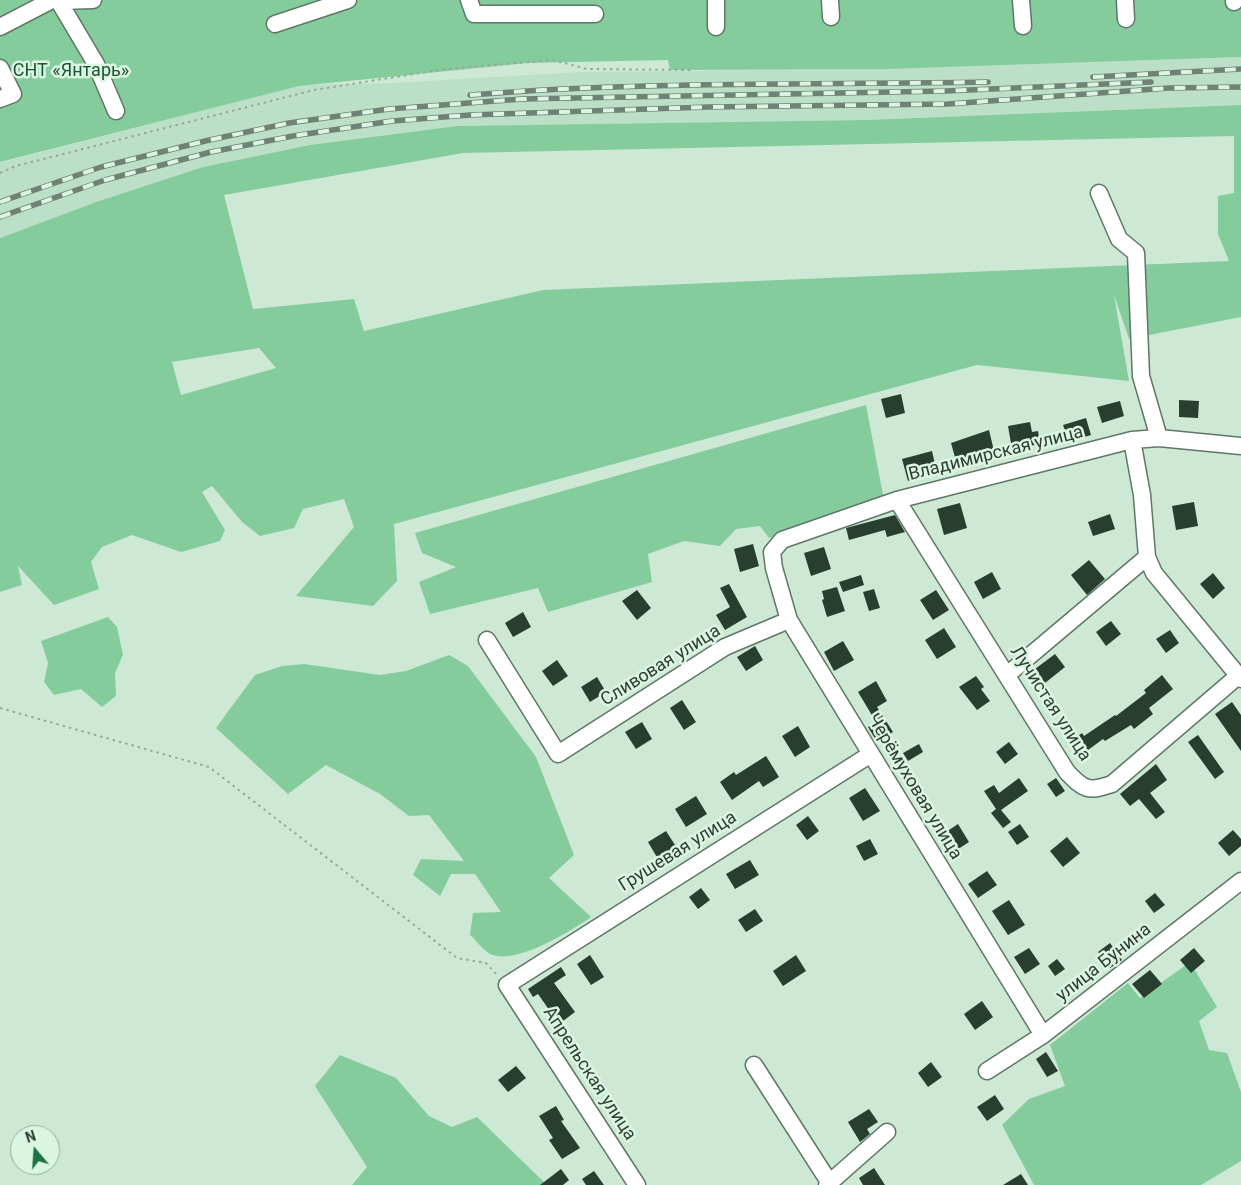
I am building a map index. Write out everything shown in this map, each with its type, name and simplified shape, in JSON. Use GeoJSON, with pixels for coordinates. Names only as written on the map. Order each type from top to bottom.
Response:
{"type":"FeatureCollection","features":[{"type":"Feature","properties":{"kind":"street"},"geometry":{"type":"LineString","coordinates":[[0,27],[56,0],[94,0]]}},
{"type":"Feature","properties":{"kind":"street"},"geometry":{"type":"LineString","coordinates":[[56,0],[96,64],[116,111]]}},
{"type":"Feature","properties":{"kind":"street"},"geometry":{"type":"LineString","coordinates":[[275,24],[348,0]]}},
{"type":"Feature","properties":{"kind":"street"},"geometry":{"type":"LineString","coordinates":[[469,0],[474,14],[595,14]]}},
{"type":"Feature","properties":{"kind":"street"},"geometry":{"type":"LineString","coordinates":[[716,0],[716,27]]}},
{"type":"Feature","properties":{"kind":"street"},"geometry":{"type":"LineString","coordinates":[[830,0],[831,17]]}},
{"type":"Feature","properties":{"kind":"street"},"geometry":{"type":"LineString","coordinates":[[1021,0],[1022,26]]}},
{"type":"Feature","properties":{"kind":"street"},"geometry":{"type":"LineString","coordinates":[[1125,0],[1126,19]]}},
{"type":"Feature","properties":{"kind":"street"},"geometry":{"type":"LineString","coordinates":[[0,68],[13,94],[0,99]]}},
{"type":"Feature","properties":{"kind":"street"},"geometry":{"type":"LineString","coordinates":[[1099,192],[1119,239],[1136,253],[1141,376],[1159,438]]}},
{"type":"Feature","properties":{"kind":"street","name":"Владимирская улица"},"geometry":{"type":"LineString","coordinates":[[772,552],[782,540],[897,500],[1038,462],[1132,440],[1159,438],[1241,446]]}},
{"type":"Feature","properties":{"kind":"street"},"geometry":{"type":"LineString","coordinates":[[1132,440],[1142,495],[1147,557],[1154,573],[1240,678]]}},
{"type":"Feature","properties":{"kind":"street","name":"Лучистая улица"},"geometry":{"type":"LineString","coordinates":[[897,500],[1067,772],[1079,785],[1094,790],[1112,784],[1240,678]]}},
{"type":"Feature","properties":{"kind":"street","name":"Черёмуховая улица"},"geometry":{"type":"LineString","coordinates":[[772,552],[774,568],[788,620],[1043,1035]]}},
{"type":"Feature","properties":{"kind":"street"},"geometry":{"type":"LineString","coordinates":[[1006,674],[1147,557]]}},
{"type":"Feature","properties":{"kind":"street","name":"Сливовая улица"},"geometry":{"type":"LineString","coordinates":[[487,640],[558,754],[726,647],[788,620]]}},
{"type":"Feature","properties":{"kind":"street","name":"Грушевая улица"},"geometry":{"type":"LineString","coordinates":[[507,985],[871,754]]}},
{"type":"Feature","properties":{"kind":"street","name":"улица Бунина"},"geometry":{"type":"LineString","coordinates":[[987,1071],[1043,1035],[1241,881]]}},
{"type":"Feature","properties":{"kind":"street","name":"Апрельская улица"},"geometry":{"type":"LineString","coordinates":[[507,985],[637,1185]]}},
{"type":"Feature","properties":{"kind":"street"},"geometry":{"type":"LineString","coordinates":[[754,1065],[829,1184],[888,1132]]}},
{"type":"Feature","properties":{"kind":"path"},"geometry":{"type":"LineString","coordinates":[[0,173],[16,166],[314,90],[445,69],[553,60],[587,69],[694,70]]}},
{"type":"Feature","properties":{"kind":"path"},"geometry":{"type":"LineString","coordinates":[[0,708],[209,767],[456,958],[486,963],[507,985]]}},
{"type":"Feature","properties":{"kind":"shaded area"},"geometry":{"type":"Polygon","coordinates":[[[1241,57],[1241,105],[866,120],[457,126],[310,145],[203,167],[96,202],[0,238],[0,163],[300,85],[393,83],[579,72],[888,69],[1241,57]]]}},
{"type":"Feature","properties":{"kind":"green space","name":"СНТ «Янтарь»"},"geometry":{"type":"Polygon","coordinates":[[[0,0],[1241,0],[1241,57],[888,69],[670,70],[668,60],[527,63],[299,86],[0,162],[0,0]]]}},
{"type":"Feature","properties":{"kind":"green space"},"geometry":{"type":"Polygon","coordinates":[[[1241,105],[1241,317],[1129,339],[1114,295],[1129,381],[977,365],[394,524],[397,581],[373,606],[296,596],[354,527],[344,499],[303,509],[294,528],[260,536],[242,522],[212,486],[202,492],[225,530],[220,541],[181,552],[132,535],[102,547],[91,562],[99,589],[54,605],[18,566],[22,585],[0,592],[0,238],[96,202],[203,167],[310,145],[457,126],[866,120],[1241,105]],[[1234,136],[463,153],[224,195],[253,309],[354,299],[364,331],[543,290],[1229,261],[1218,234],[1218,196],[1234,193],[1234,136]],[[259,348],[172,362],[181,395],[276,368],[259,348]]]}},
{"type":"Feature","properties":{"kind":"green space"},"geometry":{"type":"Polygon","coordinates":[[[866,405],[883,495],[769,538],[760,526],[736,529],[720,546],[684,541],[648,554],[652,582],[548,612],[538,588],[430,614],[419,582],[456,567],[422,553],[415,533],[866,405]]]}},
{"type":"Feature","properties":{"kind":"green space"},"geometry":{"type":"Polygon","coordinates":[[[108,617],[117,627],[123,655],[115,673],[116,696],[102,707],[81,689],[54,695],[44,682],[48,663],[41,641],[108,617]]]}},
{"type":"Feature","properties":{"kind":"green space"},"geometry":{"type":"Polygon","coordinates":[[[449,655],[468,666],[536,757],[574,855],[549,878],[591,917],[557,938],[514,955],[501,956],[490,954],[470,935],[473,913],[501,912],[475,874],[451,874],[440,896],[413,875],[421,859],[464,861],[429,815],[409,816],[380,794],[326,765],[288,794],[216,728],[255,675],[282,666],[304,664],[380,675],[406,671],[449,655]]]}},
{"type":"Feature","properties":{"kind":"green space"},"geometry":{"type":"Polygon","coordinates":[[[1190,962],[1217,1007],[1199,1021],[1209,1050],[1227,1053],[1241,1092],[1241,1161],[1201,1185],[1034,1185],[1002,1125],[1029,1099],[1065,1086],[1050,1045],[1128,983],[1140,998],[1190,962]]]}},
{"type":"Feature","properties":{"kind":"green space"},"geometry":{"type":"Polygon","coordinates":[[[340,1055],[396,1078],[429,1116],[452,1127],[477,1117],[547,1185],[352,1185],[367,1167],[315,1086],[340,1055]]]}},
{"type":"Feature","properties":{"kind":"building"},"geometry":{"type":"Polygon","coordinates":[[[901,394],[905,413],[886,418],[881,399],[901,394]]]}},
{"type":"Feature","properties":{"kind":"building"},"geometry":{"type":"Polygon","coordinates":[[[1179,400],[1199,401],[1198,418],[1179,417],[1179,400]]]}},
{"type":"Feature","properties":{"kind":"building"},"geometry":{"type":"Polygon","coordinates":[[[1120,401],[1124,416],[1102,423],[1097,407],[1120,401]]]}},
{"type":"Feature","properties":{"kind":"building"},"geometry":{"type":"Polygon","coordinates":[[[1086,418],[1091,435],[1069,442],[1063,425],[1086,418]]]}},
{"type":"Feature","properties":{"kind":"building"},"geometry":{"type":"Polygon","coordinates":[[[1030,422],[1032,432],[1038,431],[1040,444],[1012,449],[1008,426],[1030,422]]]}},
{"type":"Feature","properties":{"kind":"building"},"geometry":{"type":"Polygon","coordinates":[[[989,430],[994,451],[979,455],[981,462],[958,468],[951,443],[989,430]]]}},
{"type":"Feature","properties":{"kind":"building"},"geometry":{"type":"Polygon","coordinates":[[[932,451],[937,473],[908,481],[902,459],[932,451]]]}},
{"type":"Feature","properties":{"kind":"building"},"geometry":{"type":"Polygon","coordinates":[[[1194,502],[1198,526],[1176,530],[1172,506],[1194,502]]]}},
{"type":"Feature","properties":{"kind":"building"},"geometry":{"type":"Polygon","coordinates":[[[960,503],[967,528],[944,535],[937,509],[960,503]]]}},
{"type":"Feature","properties":{"kind":"building"},"geometry":{"type":"Polygon","coordinates":[[[1110,514],[1115,529],[1093,536],[1088,522],[1110,514]]]}},
{"type":"Feature","properties":{"kind":"building"},"geometry":{"type":"Polygon","coordinates":[[[895,515],[905,532],[887,537],[885,530],[849,540],[846,528],[895,515]]]}},
{"type":"Feature","properties":{"kind":"building"},"geometry":{"type":"Polygon","coordinates":[[[753,544],[759,566],[740,572],[734,549],[753,544]]]}},
{"type":"Feature","properties":{"kind":"building"},"geometry":{"type":"Polygon","coordinates":[[[824,547],[831,569],[811,576],[804,553],[824,547]]]}},
{"type":"Feature","properties":{"kind":"building"},"geometry":{"type":"Polygon","coordinates":[[[1089,560],[1105,579],[1087,595],[1071,575],[1089,560]]]}},
{"type":"Feature","properties":{"kind":"building"},"geometry":{"type":"Polygon","coordinates":[[[992,572],[1001,589],[983,599],[974,582],[992,572]]]}},
{"type":"Feature","properties":{"kind":"building"},"geometry":{"type":"Polygon","coordinates":[[[1213,573],[1225,588],[1213,599],[1200,584],[1213,573]]]}},
{"type":"Feature","properties":{"kind":"building"},"geometry":{"type":"Polygon","coordinates":[[[861,575],[864,585],[843,592],[839,582],[861,575]]]}},
{"type":"Feature","properties":{"kind":"building"},"geometry":{"type":"Polygon","coordinates":[[[729,584],[747,617],[725,630],[716,615],[730,607],[720,588],[729,584]]]}},
{"type":"Feature","properties":{"kind":"building"},"geometry":{"type":"Polygon","coordinates":[[[837,587],[845,611],[827,617],[822,600],[824,599],[822,591],[837,587]]]}},
{"type":"Feature","properties":{"kind":"building"},"geometry":{"type":"Polygon","coordinates":[[[874,589],[880,608],[869,611],[863,592],[874,589]]]}},
{"type":"Feature","properties":{"kind":"building"},"geometry":{"type":"Polygon","coordinates":[[[637,590],[651,608],[637,620],[622,601],[637,590]]]}},
{"type":"Feature","properties":{"kind":"building"},"geometry":{"type":"Polygon","coordinates":[[[936,590],[949,610],[933,620],[920,600],[936,590]]]}},
{"type":"Feature","properties":{"kind":"building"},"geometry":{"type":"Polygon","coordinates":[[[523,612],[531,627],[513,637],[505,623],[523,612]]]}},
{"type":"Feature","properties":{"kind":"building"},"geometry":{"type":"Polygon","coordinates":[[[1111,621],[1121,634],[1106,646],[1096,632],[1111,621]]]}},
{"type":"Feature","properties":{"kind":"building"},"geometry":{"type":"Polygon","coordinates":[[[944,628],[956,647],[937,659],[925,640],[944,628]]]}},
{"type":"Feature","properties":{"kind":"building"},"geometry":{"type":"Polygon","coordinates":[[[1170,630],[1179,643],[1166,653],[1156,639],[1170,630]]]}},
{"type":"Feature","properties":{"kind":"building"},"geometry":{"type":"Polygon","coordinates":[[[843,641],[854,660],[834,671],[824,652],[843,641]]]}},
{"type":"Feature","properties":{"kind":"building"},"geometry":{"type":"Polygon","coordinates":[[[755,646],[763,660],[746,671],[737,657],[755,646]]]}},
{"type":"Feature","properties":{"kind":"building"},"geometry":{"type":"Polygon","coordinates":[[[1055,654],[1065,667],[1045,683],[1035,669],[1055,654]]]}},
{"type":"Feature","properties":{"kind":"building"},"geometry":{"type":"Polygon","coordinates":[[[557,660],[568,676],[553,686],[542,671],[557,660]]]}},
{"type":"Feature","properties":{"kind":"building"},"geometry":{"type":"Polygon","coordinates":[[[1162,675],[1173,689],[1149,708],[1153,714],[1134,729],[1131,725],[1105,741],[1103,739],[1080,756],[1070,742],[1082,733],[1084,736],[1116,716],[1146,693],[1144,690],[1162,675]]]}},
{"type":"Feature","properties":{"kind":"building"},"geometry":{"type":"Polygon","coordinates":[[[976,676],[984,687],[981,689],[990,701],[977,710],[959,687],[976,676]]]}},
{"type":"Feature","properties":{"kind":"building"},"geometry":{"type":"Polygon","coordinates":[[[597,677],[606,692],[590,702],[581,687],[597,677]]]}},
{"type":"Feature","properties":{"kind":"building"},"geometry":{"type":"Polygon","coordinates":[[[876,681],[887,701],[877,707],[893,732],[877,742],[868,727],[876,722],[858,692],[876,681]]]}},
{"type":"Feature","properties":{"kind":"building"},"geometry":{"type":"Polygon","coordinates":[[[682,700],[696,722],[684,730],[670,708],[682,700]]]}},
{"type":"Feature","properties":{"kind":"building"},"geometry":{"type":"Polygon","coordinates":[[[1232,702],[1241,715],[1241,751],[1215,714],[1232,702]]]}},
{"type":"Feature","properties":{"kind":"building"},"geometry":{"type":"Polygon","coordinates":[[[642,722],[652,739],[636,749],[625,732],[642,722]]]}},
{"type":"Feature","properties":{"kind":"building"},"geometry":{"type":"Polygon","coordinates":[[[798,726],[810,747],[795,757],[782,736],[798,726]]]}},
{"type":"Feature","properties":{"kind":"building"},"geometry":{"type":"Polygon","coordinates":[[[1198,735],[1224,772],[1215,779],[1188,742],[1198,735]]]}},
{"type":"Feature","properties":{"kind":"building"},"geometry":{"type":"Polygon","coordinates":[[[1009,742],[1018,754],[1005,764],[996,752],[1009,742]]]}},
{"type":"Feature","properties":{"kind":"building"},"geometry":{"type":"Polygon","coordinates":[[[919,744],[923,752],[908,761],[903,753],[919,744]]]}},
{"type":"Feature","properties":{"kind":"building"},"geometry":{"type":"Polygon","coordinates":[[[766,756],[779,777],[763,787],[759,781],[732,800],[720,782],[734,772],[736,775],[766,756]]]}},
{"type":"Feature","properties":{"kind":"building"},"geometry":{"type":"Polygon","coordinates":[[[1156,764],[1167,780],[1150,793],[1165,812],[1156,819],[1139,799],[1130,806],[1120,794],[1156,764]]]}},
{"type":"Feature","properties":{"kind":"building"},"geometry":{"type":"Polygon","coordinates":[[[1019,778],[1028,791],[1001,810],[1011,822],[1003,828],[991,813],[996,809],[984,791],[994,785],[999,793],[1019,778]]]}},
{"type":"Feature","properties":{"kind":"building"},"geometry":{"type":"Polygon","coordinates":[[[1056,778],[1065,791],[1056,797],[1047,784],[1056,778]]]}},
{"type":"Feature","properties":{"kind":"building"},"geometry":{"type":"Polygon","coordinates":[[[865,788],[880,811],[863,821],[849,798],[865,788]]]}},
{"type":"Feature","properties":{"kind":"building"},"geometry":{"type":"Polygon","coordinates":[[[696,796],[707,814],[686,827],[675,809],[696,796]]]}},
{"type":"Feature","properties":{"kind":"building"},"geometry":{"type":"Polygon","coordinates":[[[808,816],[819,831],[807,840],[796,825],[808,816]]]}},
{"type":"Feature","properties":{"kind":"building"},"geometry":{"type":"Polygon","coordinates":[[[958,824],[969,842],[952,853],[940,836],[958,824]]]}},
{"type":"Feature","properties":{"kind":"building"},"geometry":{"type":"Polygon","coordinates":[[[1020,824],[1029,837],[1017,845],[1008,832],[1020,824]]]}},
{"type":"Feature","properties":{"kind":"building"},"geometry":{"type":"Polygon","coordinates":[[[1233,830],[1241,839],[1241,846],[1229,856],[1218,843],[1233,830]]]}},
{"type":"Feature","properties":{"kind":"building"},"geometry":{"type":"Polygon","coordinates":[[[666,831],[677,848],[658,859],[648,842],[666,831]]]}},
{"type":"Feature","properties":{"kind":"building"},"geometry":{"type":"Polygon","coordinates":[[[1067,837],[1080,853],[1063,867],[1050,851],[1067,837]]]}},
{"type":"Feature","properties":{"kind":"building"},"geometry":{"type":"Polygon","coordinates":[[[870,839],[878,854],[864,861],[856,846],[870,839]]]}},
{"type":"Feature","properties":{"kind":"building"},"geometry":{"type":"Polygon","coordinates":[[[750,860],[759,875],[735,889],[726,874],[750,860]]]}},
{"type":"Feature","properties":{"kind":"building"},"geometry":{"type":"Polygon","coordinates":[[[987,871],[997,885],[978,898],[968,884],[987,871]]]}},
{"type":"Feature","properties":{"kind":"building"},"geometry":{"type":"Polygon","coordinates":[[[701,888],[710,900],[698,909],[689,897],[701,888]]]}},
{"type":"Feature","properties":{"kind":"building"},"geometry":{"type":"Polygon","coordinates":[[[1155,893],[1165,905],[1154,913],[1145,901],[1155,893]]]}},
{"type":"Feature","properties":{"kind":"building"},"geometry":{"type":"Polygon","coordinates":[[[1009,900],[1025,925],[1008,935],[992,911],[1009,900]]]}},
{"type":"Feature","properties":{"kind":"building"},"geometry":{"type":"Polygon","coordinates":[[[755,909],[763,921],[746,932],[738,920],[755,909]]]}},
{"type":"Feature","properties":{"kind":"building"},"geometry":{"type":"Polygon","coordinates":[[[1110,943],[1122,960],[1110,968],[1098,952],[1110,943]]]}},
{"type":"Feature","properties":{"kind":"building"},"geometry":{"type":"Polygon","coordinates":[[[1029,948],[1040,964],[1025,974],[1014,957],[1029,948]]]}},
{"type":"Feature","properties":{"kind":"building"},"geometry":{"type":"Polygon","coordinates":[[[1194,948],[1205,961],[1191,973],[1180,960],[1194,948]]]}},
{"type":"Feature","properties":{"kind":"building"},"geometry":{"type":"Polygon","coordinates":[[[590,955],[604,977],[591,985],[577,964],[590,955]]]}},
{"type":"Feature","properties":{"kind":"building"},"geometry":{"type":"Polygon","coordinates":[[[796,955],[806,971],[783,986],[773,971],[796,955]]]}},
{"type":"Feature","properties":{"kind":"building"},"geometry":{"type":"Polygon","coordinates":[[[1057,959],[1065,969],[1055,976],[1048,966],[1057,959]]]}},
{"type":"Feature","properties":{"kind":"building"},"geometry":{"type":"Polygon","coordinates":[[[561,967],[566,975],[554,983],[575,1012],[559,1024],[538,994],[533,997],[528,989],[561,967]]]}},
{"type":"Feature","properties":{"kind":"building"},"geometry":{"type":"Polygon","coordinates":[[[1150,970],[1162,984],[1144,998],[1132,984],[1150,970]]]}},
{"type":"Feature","properties":{"kind":"building"},"geometry":{"type":"Polygon","coordinates":[[[982,1001],[993,1017],[975,1030],[964,1014],[982,1001]]]}},
{"type":"Feature","properties":{"kind":"building"},"geometry":{"type":"Polygon","coordinates":[[[1046,1052],[1058,1071],[1047,1077],[1036,1059],[1046,1052]]]}},
{"type":"Feature","properties":{"kind":"building"},"geometry":{"type":"Polygon","coordinates":[[[931,1062],[942,1077],[928,1087],[918,1073],[931,1062]]]}},
{"type":"Feature","properties":{"kind":"building"},"geometry":{"type":"Polygon","coordinates":[[[516,1066],[526,1078],[508,1092],[498,1080],[516,1066]]]}},
{"type":"Feature","properties":{"kind":"building"},"geometry":{"type":"Polygon","coordinates":[[[995,1095],[1004,1109],[987,1121],[977,1107],[995,1095]]]}},
{"type":"Feature","properties":{"kind":"building"},"geometry":{"type":"Polygon","coordinates":[[[556,1106],[564,1120],[561,1121],[580,1148],[562,1159],[549,1140],[553,1138],[539,1116],[556,1106]]]}},
{"type":"Feature","properties":{"kind":"building"},"geometry":{"type":"Polygon","coordinates":[[[869,1109],[878,1122],[867,1129],[870,1134],[860,1142],[848,1122],[869,1109]]]}},
{"type":"Feature","properties":{"kind":"building"},"geometry":{"type":"Polygon","coordinates":[[[874,1168],[885,1185],[863,1185],[859,1178],[874,1168]]]}},
{"type":"Feature","properties":{"kind":"building"},"geometry":{"type":"Polygon","coordinates":[[[561,1169],[569,1180],[563,1185],[540,1185],[561,1169]]]}},
{"type":"Feature","properties":{"kind":"building"},"geometry":{"type":"Polygon","coordinates":[[[594,1171],[604,1185],[586,1185],[582,1179],[594,1171]]]}},
{"type":"Feature","properties":{"kind":"building"},"geometry":{"type":"Polygon","coordinates":[[[1021,1174],[1028,1185],[1003,1185],[1021,1174]]]}},
{"type":"Feature","properties":{"kind":"railway"},"geometry":{"type":"LineString","coordinates":[[1093,77],[1241,69]]}},
{"type":"Feature","properties":{"kind":"railway"},"geometry":{"type":"LineString","coordinates":[[470,95],[599,87],[988,82]]}},
{"type":"Feature","properties":{"kind":"railway"},"geometry":{"type":"LineString","coordinates":[[0,202],[101,167],[205,141],[289,123],[389,109],[522,99],[946,91],[1151,82]]}},
{"type":"Feature","properties":{"kind":"railway"},"geometry":{"type":"LineString","coordinates":[[0,217],[105,180],[211,152],[293,136],[392,121],[470,115],[708,107],[948,104],[1169,88],[1241,87]]}}]}
